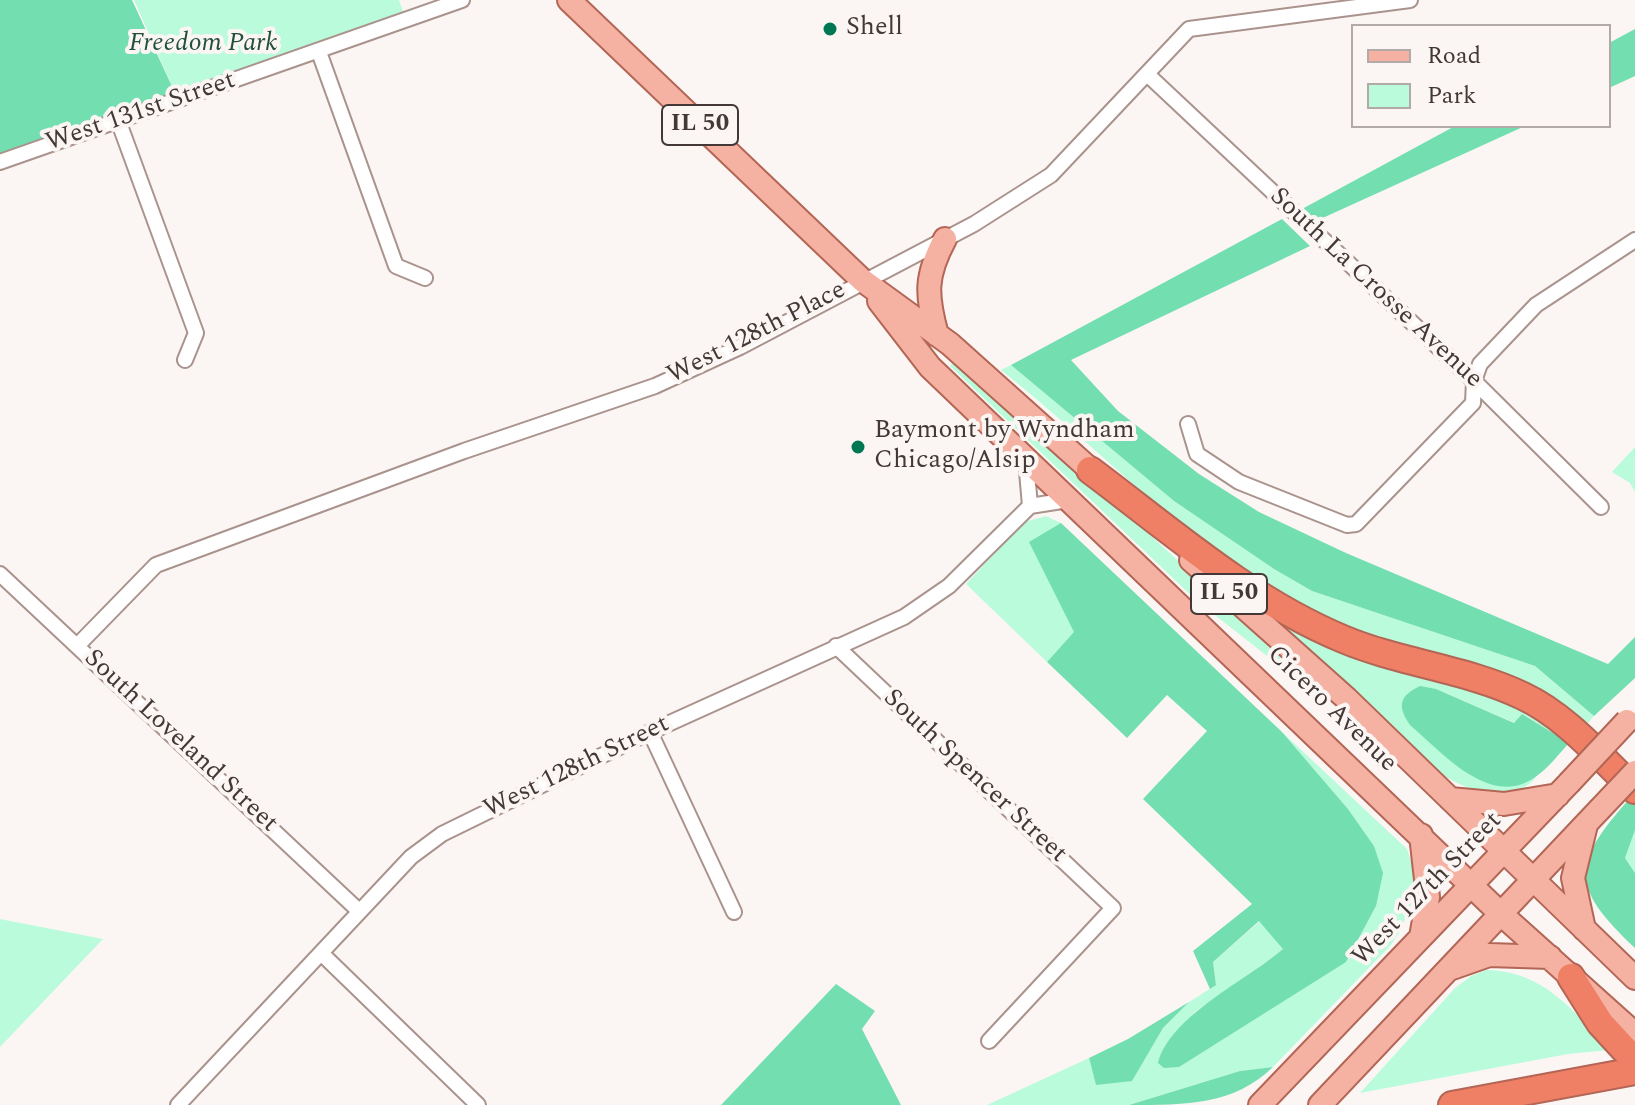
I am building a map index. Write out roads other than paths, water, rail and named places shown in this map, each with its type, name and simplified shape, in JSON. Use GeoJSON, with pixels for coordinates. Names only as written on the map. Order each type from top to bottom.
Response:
{"type":"FeatureCollection","features":[{"type":"Feature","properties":{"kind":"highway"},"geometry":{"type":"LineString","coordinates":[[1090,470],[1239,582],[1283,610],[1344,640],[1523,696],[1577,734],[1635,790]]}},
{"type":"Feature","properties":{"kind":"highway"},"geometry":{"type":"LineString","coordinates":[[1571,977],[1618,1026],[1635,1061]]}},
{"type":"Feature","properties":{"kind":"highway"},"geometry":{"type":"LineString","coordinates":[[1452,1105],[1635,1071]]}},
{"type":"Feature","properties":{"kind":"main road","name":"Cicero Avenue"},"geometry":{"type":"LineString","coordinates":[[569,0],[862,280],[937,335],[1347,699],[1635,978]]}},
{"type":"Feature","properties":{"kind":"main road"},"geometry":{"type":"LineString","coordinates":[[937,335],[927,298],[932,263],[945,239]]}},
{"type":"Feature","properties":{"kind":"main road","name":"Cicero Avenue"},"geometry":{"type":"LineString","coordinates":[[862,280],[930,367],[1501,914],[1571,977]]}},
{"type":"Feature","properties":{"kind":"main road","name":"West 127th Street"},"geometry":{"type":"LineString","coordinates":[[1260,1105],[1631,717]]}},
{"type":"Feature","properties":{"kind":"main road"},"geometry":{"type":"LineString","coordinates":[[1320,1105],[1635,772]]}},
{"type":"Feature","properties":{"kind":"main road"},"geometry":{"type":"LineString","coordinates":[[1450,799],[1504,804],[1564,789]]}},
{"type":"Feature","properties":{"kind":"main road"},"geometry":{"type":"LineString","coordinates":[[1584,929],[1573,878],[1592,818]]}},
{"type":"Feature","properties":{"kind":"main road"},"geometry":{"type":"LineString","coordinates":[[1421,835],[1428,897],[1421,937]]}},
{"type":"Feature","properties":{"kind":"main road"},"geometry":{"type":"LineString","coordinates":[[1447,970],[1489,955],[1550,957]]}},
{"type":"Feature","properties":{"kind":"street","name":"West 131st Street"},"geometry":{"type":"LineString","coordinates":[[0,162],[462,0]]}},
{"type":"Feature","properties":{"kind":"street","name":"West 128th Place"},"geometry":{"type":"LineString","coordinates":[[77,646],[156,565],[464,451],[655,386],[740,347],[862,280],[945,239],[1051,175],[1189,29],[1410,0]]}},
{"type":"Feature","properties":{"kind":"street"},"geometry":{"type":"LineString","coordinates":[[319,52],[396,266],[425,278]]}},
{"type":"Feature","properties":{"kind":"street","name":"South La Crosse Avenue"},"geometry":{"type":"LineString","coordinates":[[1147,74],[1474,381],[1601,507]]}},
{"type":"Feature","properties":{"kind":"street"},"geometry":{"type":"LineString","coordinates":[[118,120],[196,333],[185,360]]}},
{"type":"Feature","properties":{"kind":"street"},"geometry":{"type":"LineString","coordinates":[[1188,424],[1197,454],[1239,482],[1347,525],[1365,517],[1473,403],[1474,381],[1480,364],[1536,305],[1635,240]]}},
{"type":"Feature","properties":{"kind":"street"},"geometry":{"type":"LineString","coordinates":[[1026,460],[1030,506],[1068,500]]}},
{"type":"Feature","properties":{"kind":"street","name":"West 128th Street"},"geometry":{"type":"LineString","coordinates":[[178,1105],[411,857],[442,834],[650,732],[904,617],[949,586],[1030,506]]}},
{"type":"Feature","properties":{"kind":"street","name":"South Loveland Street"},"geometry":{"type":"LineString","coordinates":[[0,574],[359,911]]}},
{"type":"Feature","properties":{"kind":"street","name":"South Spencer Street"},"geometry":{"type":"LineString","coordinates":[[836,646],[1113,908],[989,1041]]}},
{"type":"Feature","properties":{"kind":"street"},"geometry":{"type":"LineString","coordinates":[[650,732],[734,912]]}},
{"type":"Feature","properties":{"kind":"street"},"geometry":{"type":"LineString","coordinates":[[321,953],[478,1105]]}},
{"type":"Feature","properties":{"kind":"place","name":"Shell"},"geometry":{"type":"Point","coordinates":[830,29]}},
{"type":"Feature","properties":{"kind":"place","name":"Baymont by Wyndham Chicago/Alsip"},"geometry":{"type":"Point","coordinates":[858,447]}},
{"type":"Feature","properties":{"kind":"park label","name":"Freedom Park"},"geometry":{"type":"Point","coordinates":[203,45]}}]}
